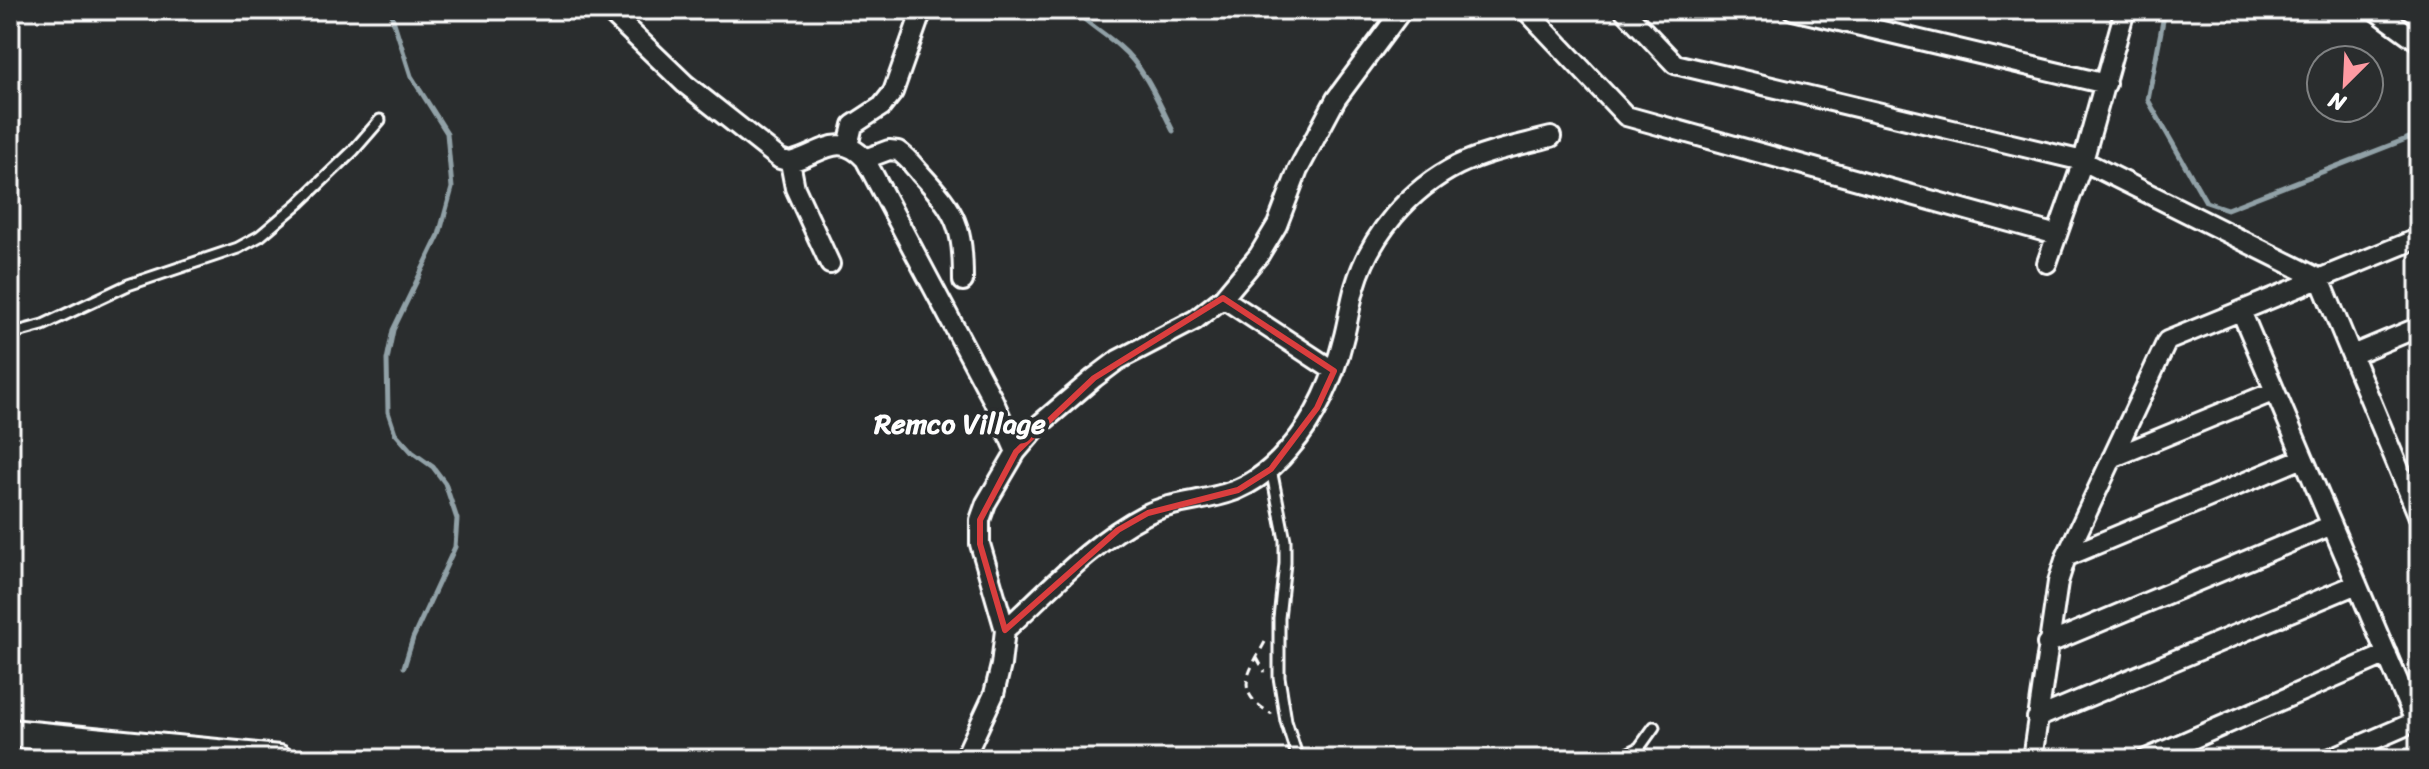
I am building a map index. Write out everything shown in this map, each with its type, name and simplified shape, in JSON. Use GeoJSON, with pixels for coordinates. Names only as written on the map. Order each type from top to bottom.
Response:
{"type":"FeatureCollection","features":[{"type":"Feature","properties":{"kind":"street"},"geometry":{"type":"LineString","coordinates":[[608,10],[685,84],[780,159],[790,162],[827,146],[848,146],[865,159],[993,400],[1016,452]]}},
{"type":"Feature","properties":{"kind":"street"},"geometry":{"type":"LineString","coordinates":[[848,146],[853,125],[882,106],[893,92],[922,10]]}},
{"type":"Feature","properties":{"kind":"street"},"geometry":{"type":"LineString","coordinates":[[964,759],[994,694],[1005,630],[980,544],[980,520],[986,503],[1016,452],[1040,424],[1118,360],[1195,320],[1223,298],[1259,255],[1277,225],[1304,157],[1336,99],[1402,10]]}},
{"type":"Feature","properties":{"kind":"street"},"geometry":{"type":"LineString","coordinates":[[1526,10],[1626,116],[2057,235]]}},
{"type":"Feature","properties":{"kind":"street"},"geometry":{"type":"LineString","coordinates":[[1624,10],[1675,64],[2083,161],[2320,279],[2419,517]]}},
{"type":"Feature","properties":{"kind":"street"},"geometry":{"type":"LineString","coordinates":[[1793,10],[2106,84]]}},
{"type":"Feature","properties":{"kind":"street"},"geometry":{"type":"LineString","coordinates":[[2047,263],[2083,161],[2125,10]]}},
{"type":"Feature","properties":{"kind":"street"},"geometry":{"type":"LineString","coordinates":[[2375,10],[2419,42]]}},
{"type":"Feature","properties":{"kind":"street"},"geometry":{"type":"LineString","coordinates":[[1005,630],[1118,530],[1148,513],[1238,490],[1271,469],[1317,408],[1334,371],[1355,286],[1369,250],[1390,220],[1414,195],[1458,165],[1551,137]]}},
{"type":"Feature","properties":{"kind":"street"},"geometry":{"type":"LineString","coordinates":[[865,159],[889,150],[898,151],[939,192],[952,211],[962,244],[963,281]]}},
{"type":"Feature","properties":{"kind":"street"},"geometry":{"type":"LineString","coordinates":[[790,162],[795,188],[830,264]]}},
{"type":"Feature","properties":{"kind":"street"},"geometry":{"type":"LineString","coordinates":[[2032,759],[2053,604],[2066,557],[2167,341],[2419,238]]}},
{"type":"Feature","properties":{"kind":"street"},"geometry":{"type":"LineString","coordinates":[[1223,298],[1334,371]]}},
{"type":"Feature","properties":{"kind":"street"},"geometry":{"type":"LineString","coordinates":[[2241,311],[2417,721],[2329,759]]}},
{"type":"Feature","properties":{"kind":"street"},"geometry":{"type":"LineString","coordinates":[[2352,355],[2419,327]]}},
{"type":"Feature","properties":{"kind":"street"},"geometry":{"type":"LineString","coordinates":[[2112,458],[2275,391]]}},
{"type":"Feature","properties":{"kind":"street"},"geometry":{"type":"LineString","coordinates":[[2066,557],[2303,458]]}},
{"type":"Feature","properties":{"kind":"street"},"geometry":{"type":"LineString","coordinates":[[2047,644],[2332,525]]}},
{"type":"Feature","properties":{"kind":"street"},"geometry":{"type":"LineString","coordinates":[[2037,718],[2357,584]]}},
{"type":"Feature","properties":{"kind":"street"},"geometry":{"type":"LineString","coordinates":[[2146,759],[2387,654]]}},
{"type":"Feature","properties":{"kind":"street"},"geometry":{"type":"LineString","coordinates":[[10,733],[279,759]]}},
{"type":"Feature","properties":{"kind":"lane"},"geometry":{"type":"LineString","coordinates":[[10,334],[43,325],[128,285],[238,248],[260,236],[321,182],[380,120]]}},
{"type":"Feature","properties":{"kind":"lane"},"geometry":{"type":"LineString","coordinates":[[1271,469],[1285,540],[1279,618],[1279,677],[1286,721],[1298,759]]}},
{"type":"Feature","properties":{"kind":"lane"},"geometry":{"type":"LineString","coordinates":[[1617,759],[1639,748],[1654,727]]}},
{"type":"Feature","properties":{"kind":"path"},"geometry":{"type":"LineString","coordinates":[[1279,618],[1250,672],[1246,687],[1250,699],[1257,706],[1286,721]]}},
{"type":"Feature","properties":{"kind":"highlighted area"},"geometry":{"type":"Polygon","coordinates":[[[1223,298],[1334,371],[1317,408],[1271,469],[1238,490],[1148,513],[1118,530],[1005,630],[980,544],[980,520],[1016,452],[1094,378],[1223,298]]]}},
{"type":"Feature","properties":{"kind":"waterway"},"geometry":{"type":"LineString","coordinates":[[390,10],[411,76],[447,133],[452,188],[439,235],[393,330],[387,360],[388,412],[395,433],[412,452],[433,467],[445,483],[457,519],[455,547],[413,638],[404,667]]}},
{"type":"Feature","properties":{"kind":"waterway"},"geometry":{"type":"LineString","coordinates":[[1074,10],[1119,46],[1136,64],[1173,131]]}},
{"type":"Feature","properties":{"kind":"waterway"},"geometry":{"type":"LineString","coordinates":[[2165,10],[2148,100],[2206,202],[2227,209],[2419,134]]}},
{"type":"Feature","properties":{"kind":"district","name":"Remco Village"},"geometry":{"type":"Point","coordinates":[960,423]}}]}
